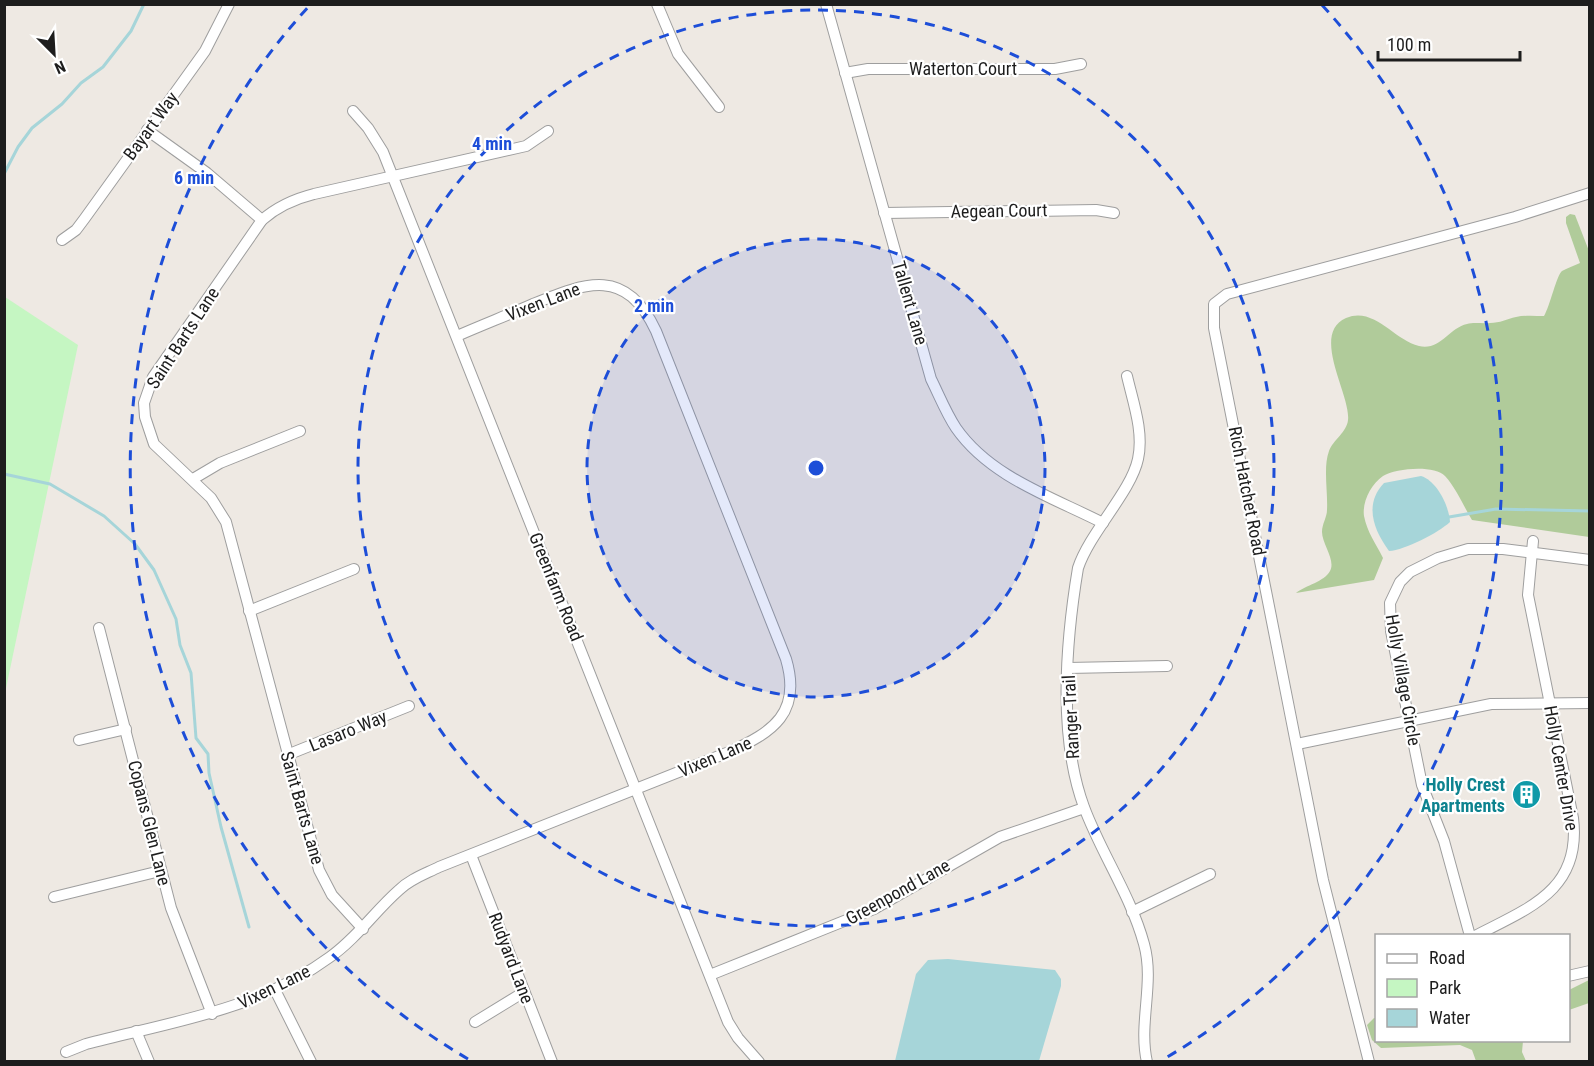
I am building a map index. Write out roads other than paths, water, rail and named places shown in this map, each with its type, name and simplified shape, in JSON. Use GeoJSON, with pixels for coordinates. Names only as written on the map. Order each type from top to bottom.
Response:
{"type":"FeatureCollection","features":[{"type":"Feature","properties":{"kind":"street","name":"Bayart Way"},"geometry":{"type":"LineString","coordinates":[[62,240],[86,219],[205,51],[229,4]]}},
{"type":"Feature","properties":{"kind":"street"},"geometry":{"type":"LineString","coordinates":[[657,4],[678,54],[718,107]]}},
{"type":"Feature","properties":{"kind":"street","name":"Tallent Lane"},"geometry":{"type":"LineString","coordinates":[[826,4],[931,378],[956,429],[983,459],[1013,478],[1102,523]]}},
{"type":"Feature","properties":{"kind":"street","name":"Waterton Court"},"geometry":{"type":"LineString","coordinates":[[845,73],[868,69],[1055,69],[1081,64]]}},
{"type":"Feature","properties":{"kind":"street","name":"Greenfarm Road"},"geometry":{"type":"LineString","coordinates":[[353,111],[377,142],[393,177],[728,1022],[738,1038],[759,1062]]}},
{"type":"Feature","properties":{"kind":"street"},"geometry":{"type":"LineString","coordinates":[[147,130],[207,173],[262,220]]}},
{"type":"Feature","properties":{"kind":"street","name":"Saint Barts Lane"},"geometry":{"type":"LineString","coordinates":[[363,929],[342,908],[325,884],[309,840],[226,522],[211,498],[154,444],[145,417],[146,391],[167,356],[262,220],[295,199],[526,146],[548,130]]}},
{"type":"Feature","properties":{"kind":"street","name":"Rich Hatchet Road"},"geometry":{"type":"LineString","coordinates":[[1369,1062],[1335,935],[1214,328],[1214,304],[1227,294],[1515,217],[1590,194]]}},
{"type":"Feature","properties":{"kind":"street","name":"Aegean Court"},"geometry":{"type":"LineString","coordinates":[[884,213],[1096,210],[1114,213]]}},
{"type":"Feature","properties":{"kind":"street","name":"Vixen Lane"},"geometry":{"type":"LineString","coordinates":[[66,1052],[86,1044],[212,1014],[275,990],[330,957],[363,929],[398,890],[410,881],[757,740],[774,727],[783,714],[790,697],[789,669],[656,331],[642,307],[633,298],[612,286],[585,285],[457,336]]}},
{"type":"Feature","properties":{"kind":"street","name":"Ranger Trail"},"geometry":{"type":"LineString","coordinates":[[1127,376],[1138,426],[1138,458],[1084,552],[1078,568],[1068,668],[1071,747],[1084,808],[1145,945],[1148,963],[1144,1028],[1147,1062]]}},
{"type":"Feature","properties":{"kind":"street"},"geometry":{"type":"LineString","coordinates":[[193,479],[220,463],[300,431]]}},
{"type":"Feature","properties":{"kind":"street","name":"Holly Village Circle"},"geometry":{"type":"LineString","coordinates":[[1469,934],[1446,848],[1422,785],[1390,616],[1390,603],[1400,582],[1422,564],[1461,550],[1532,547],[1590,560]]}},
{"type":"Feature","properties":{"kind":"street","name":"Holly Center Drive"},"geometry":{"type":"LineString","coordinates":[[1479,934],[1542,900],[1556,886],[1569,863],[1574,838],[1573,818],[1528,595],[1532,547]]}},
{"type":"Feature","properties":{"kind":"street"},"geometry":{"type":"LineString","coordinates":[[249,611],[354,569]]}},
{"type":"Feature","properties":{"kind":"street","name":"Copans Glen Lane"},"geometry":{"type":"LineString","coordinates":[[99,628],[160,871],[179,933],[212,1014]]}},
{"type":"Feature","properties":{"kind":"street"},"geometry":{"type":"LineString","coordinates":[[1068,668],[1167,666]]}},
{"type":"Feature","properties":{"kind":"street"},"geometry":{"type":"LineString","coordinates":[[1298,744],[1491,704],[1549,701],[1590,703]]}},
{"type":"Feature","properties":{"kind":"street","name":"Lasaro Way"},"geometry":{"type":"LineString","coordinates":[[287,755],[409,706]]}},
{"type":"Feature","properties":{"kind":"street"},"geometry":{"type":"LineString","coordinates":[[79,740],[126,729]]}},
{"type":"Feature","properties":{"kind":"street","name":"Greenpond Lane"},"geometry":{"type":"LineString","coordinates":[[710,975],[874,909],[1000,837],[1084,808]]}},
{"type":"Feature","properties":{"kind":"street","name":"Rudyard Lane"},"geometry":{"type":"LineString","coordinates":[[471,855],[552,1062]]}},
{"type":"Feature","properties":{"kind":"street"},"geometry":{"type":"LineString","coordinates":[[54,897],[160,871]]}},
{"type":"Feature","properties":{"kind":"street"},"geometry":{"type":"LineString","coordinates":[[1132,912],[1210,874]]}},
{"type":"Feature","properties":{"kind":"street"},"geometry":{"type":"LineString","coordinates":[[1570,976],[1590,971]]}},
{"type":"Feature","properties":{"kind":"street"},"geometry":{"type":"LineString","coordinates":[[275,990],[311,1062]]}},
{"type":"Feature","properties":{"kind":"street"},"geometry":{"type":"LineString","coordinates":[[475,1022],[524,992]]}},
{"type":"Feature","properties":{"kind":"street"},"geometry":{"type":"LineString","coordinates":[[136,1031],[149,1062]]}},
{"type":"Feature","properties":{"kind":"water"},"geometry":{"type":"Polygon","coordinates":[[[1421,476],[1432,483],[1441,495],[1450,522],[1421,540],[1404,548],[1389,551],[1375,525],[1374,499],[1384,483],[1421,476]]]}},
{"type":"Feature","properties":{"kind":"water"},"geometry":{"type":"Polygon","coordinates":[[[948,959],[1055,970],[1061,979],[1061,986],[1039,1061],[895,1061],[916,974],[928,960],[948,959]]]}},
{"type":"Feature","properties":{"kind":"waterway"},"geometry":{"type":"LineString","coordinates":[[4,174],[18,147],[32,128],[62,104],[81,83],[103,67],[131,31],[144,4]]}},
{"type":"Feature","properties":{"kind":"waterway"},"geometry":{"type":"LineString","coordinates":[[4,474],[50,484],[104,516],[135,544],[154,570],[176,619],[180,645],[191,673],[196,738],[208,754],[209,773],[221,827],[249,927]]}},
{"type":"Feature","properties":{"kind":"waterway"},"geometry":{"type":"LineString","coordinates":[[1449,517],[1496,509],[1590,511]]}},
{"type":"Feature","properties":{"kind":"place","name":"Holly Crest Apartments"},"geometry":{"type":"Point","coordinates":[1526,795]}}]}
